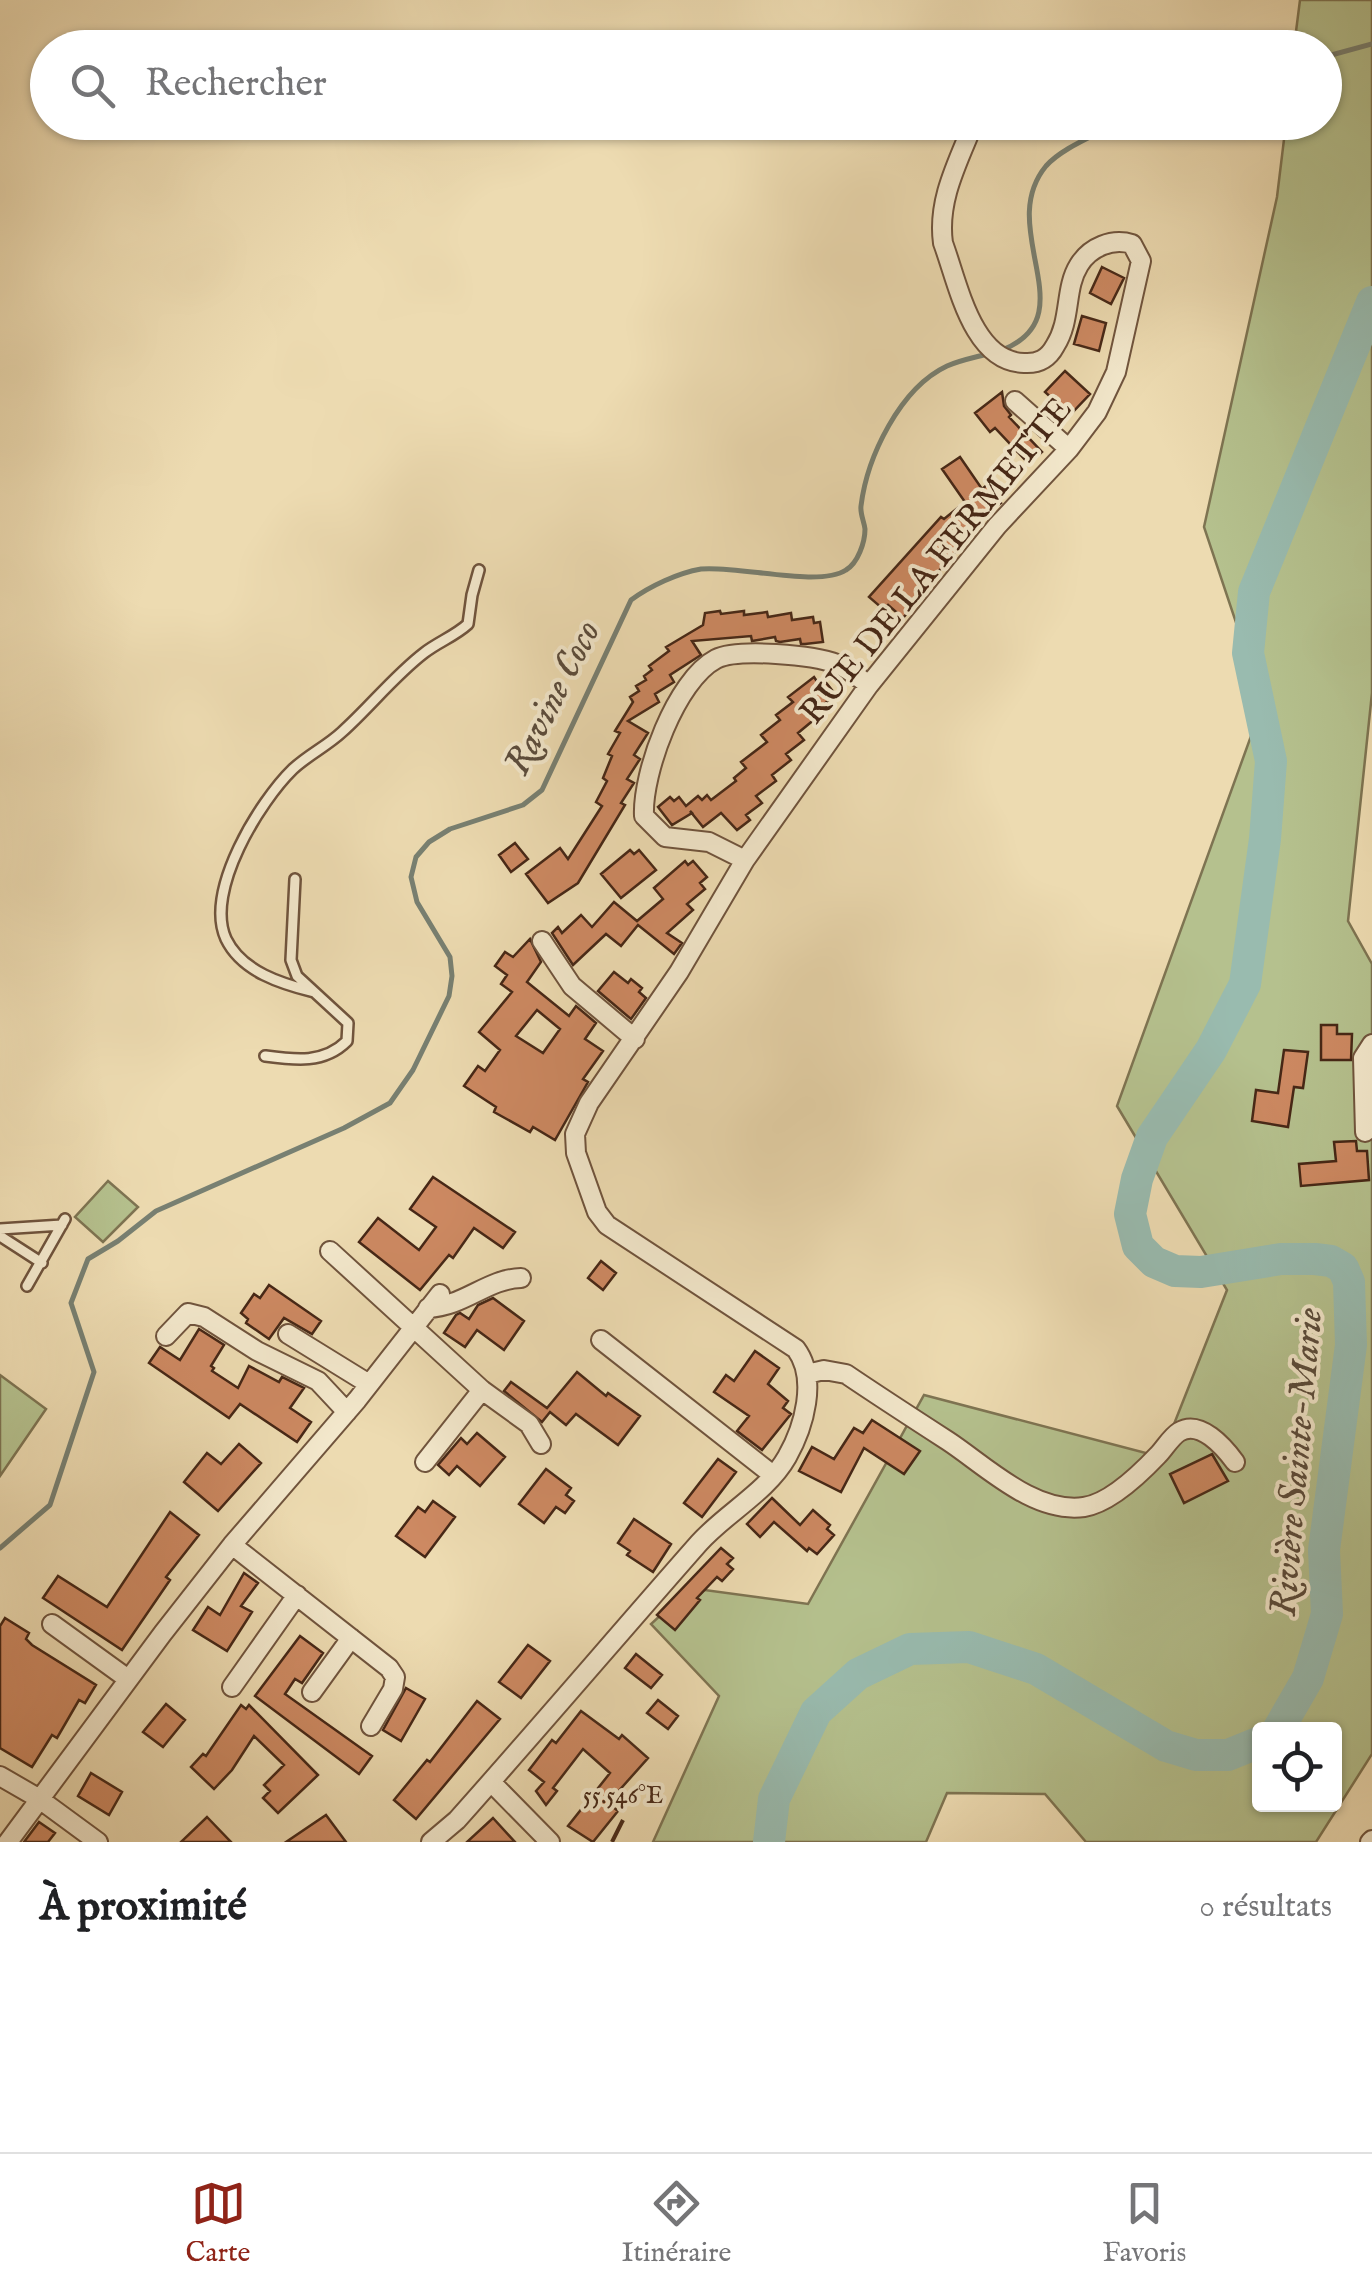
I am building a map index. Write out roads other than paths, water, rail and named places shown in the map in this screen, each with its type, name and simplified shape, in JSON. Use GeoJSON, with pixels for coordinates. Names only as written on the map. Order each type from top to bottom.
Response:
{"type":"FeatureCollection","features":[{"type":"Feature","properties":{"kind":"street","name":"RUE DE LA FERMETTE"},"geometry":{"type":"LineString","coordinates":[[808,1374],[804,1359],[786,1340],[607,1225],[596,1212],[581,1171],[575,1134],[588,1103],[679,972],[745,860],[869,686],[996,526],[1069,449],[1097,412],[1116,372],[1141,261],[1132,244],[1118,240],[1106,243],[1082,260],[1073,280],[1066,325],[1046,358],[1034,364],[1015,363],[996,354],[978,337],[940,228],[946,194],[967,140]]}},
{"type":"Feature","properties":{"kind":"street"},"geometry":{"type":"LineString","coordinates":[[1015,401],[1069,449]]}},
{"type":"Feature","properties":{"kind":"street"},"geometry":{"type":"LineString","coordinates":[[745,860],[710,842],[665,836],[644,816],[651,765],[691,684],[716,659],[746,654],[833,662],[869,686]]}},
{"type":"Feature","properties":{"kind":"street"},"geometry":{"type":"LineString","coordinates":[[542,941],[572,986],[634,1039]]}},
{"type":"Feature","properties":{"kind":"street"},"geometry":{"type":"LineString","coordinates":[[1365,1132],[1363,1058],[1372,1044]]}},
{"type":"Feature","properties":{"kind":"street"},"geometry":{"type":"LineString","coordinates":[[330,1251],[482,1390],[529,1424],[541,1444]]}},
{"type":"Feature","properties":{"kind":"street"},"geometry":{"type":"LineString","coordinates":[[8,1842],[232,1545],[347,1412],[434,1301],[455,1304],[507,1278],[522,1278]]}},
{"type":"Feature","properties":{"kind":"street"},"geometry":{"type":"LineString","coordinates":[[166,1336],[188,1313],[204,1317],[257,1351],[318,1381],[347,1412]]}},
{"type":"Feature","properties":{"kind":"street"},"geometry":{"type":"LineString","coordinates":[[288,1334],[369,1384]]}},
{"type":"Feature","properties":{"kind":"street"},"geometry":{"type":"LineString","coordinates":[[602,1340],[774,1475]]}},
{"type":"Feature","properties":{"kind":"street"},"geometry":{"type":"LineString","coordinates":[[431,1842],[458,1820],[704,1538],[774,1475],[786,1460],[799,1431],[808,1374],[824,1370],[846,1374],[1016,1488],[1062,1506],[1082,1507],[1103,1501],[1155,1459],[1179,1432],[1202,1432],[1223,1447],[1235,1462]]}},
{"type":"Feature","properties":{"kind":"street"},"geometry":{"type":"LineString","coordinates":[[426,1462],[482,1390]]}},
{"type":"Feature","properties":{"kind":"street"},"geometry":{"type":"LineString","coordinates":[[232,1545],[390,1668],[395,1677],[392,1689],[371,1726]]}},
{"type":"Feature","properties":{"kind":"street"},"geometry":{"type":"LineString","coordinates":[[232,1687],[297,1595]]}},
{"type":"Feature","properties":{"kind":"street"},"geometry":{"type":"LineString","coordinates":[[52,1624],[128,1678]]}},
{"type":"Feature","properties":{"kind":"street"},"geometry":{"type":"LineString","coordinates":[[312,1692],[352,1638]]}},
{"type":"Feature","properties":{"kind":"street"},"geometry":{"type":"LineString","coordinates":[[0,1776],[98,1842]]}},
{"type":"Feature","properties":{"kind":"street"},"geometry":{"type":"LineString","coordinates":[[491,1782],[550,1842]]}},
{"type":"Feature","properties":{"kind":"lane"},"geometry":{"type":"LineString","coordinates":[[314,992],[264,975],[245,962],[226,940],[220,917],[232,866],[248,830],[295,767],[340,734],[424,652],[468,624],[480,570]]}},
{"type":"Feature","properties":{"kind":"lane"},"geometry":{"type":"LineString","coordinates":[[265,1056],[317,1058],[335,1052],[347,1041],[348,1023],[297,976],[292,960],[295,879]]}},
{"type":"Feature","properties":{"kind":"lane"},"geometry":{"type":"LineString","coordinates":[[0,1233],[64,1222],[27,1286]]}},
{"type":"Feature","properties":{"kind":"lane"},"geometry":{"type":"LineString","coordinates":[[0,1233],[42,1263]]}},
{"type":"Feature","properties":{"kind":"waterway","name":"Ravine Coco"},"geometry":{"type":"LineString","coordinates":[[1342,52],[1372,44]]}},
{"type":"Feature","properties":{"kind":"waterway","name":"Ravine Coco"},"geometry":{"type":"LineString","coordinates":[[1002,350],[1026,335],[1038,316],[1040,293],[1029,217],[1033,191],[1053,159],[1084,140]]}},
{"type":"Feature","properties":{"kind":"waterway","name":"Rivière Sainte-Marie"},"geometry":{"type":"LineString","coordinates":[[1283,1722],[1308,1678],[1327,1614],[1324,1550],[1351,1345],[1349,1282],[1343,1268],[1315,1259],[1281,1259],[1201,1272],[1175,1271],[1154,1262],[1138,1246],[1130,1214],[1152,1137],[1211,1050],[1245,984],[1265,839],[1271,761],[1248,653],[1254,592],[1372,302]]}},
{"type":"Feature","properties":{"kind":"waterway","name":"Ravine Coco"},"geometry":{"type":"LineString","coordinates":[[0,1548],[50,1505],[94,1372],[71,1303],[88,1259],[156,1211],[344,1128],[390,1103],[413,1070],[449,996],[452,976],[450,957],[417,902],[411,877],[416,857],[429,842],[450,829],[523,805],[542,790],[631,600],[655,585],[701,569],[817,577],[850,567],[864,540],[861,506],[870,467],[901,407],[930,376],[947,366],[991,353]]}},
{"type":"Feature","properties":{"kind":"waterway","name":"Rivière Sainte-Marie"},"geometry":{"type":"LineString","coordinates":[[769,1842],[774,1799],[816,1712],[858,1674],[910,1649],[969,1647],[1036,1669],[1166,1746],[1196,1755],[1228,1755],[1252,1745]]}}]}
